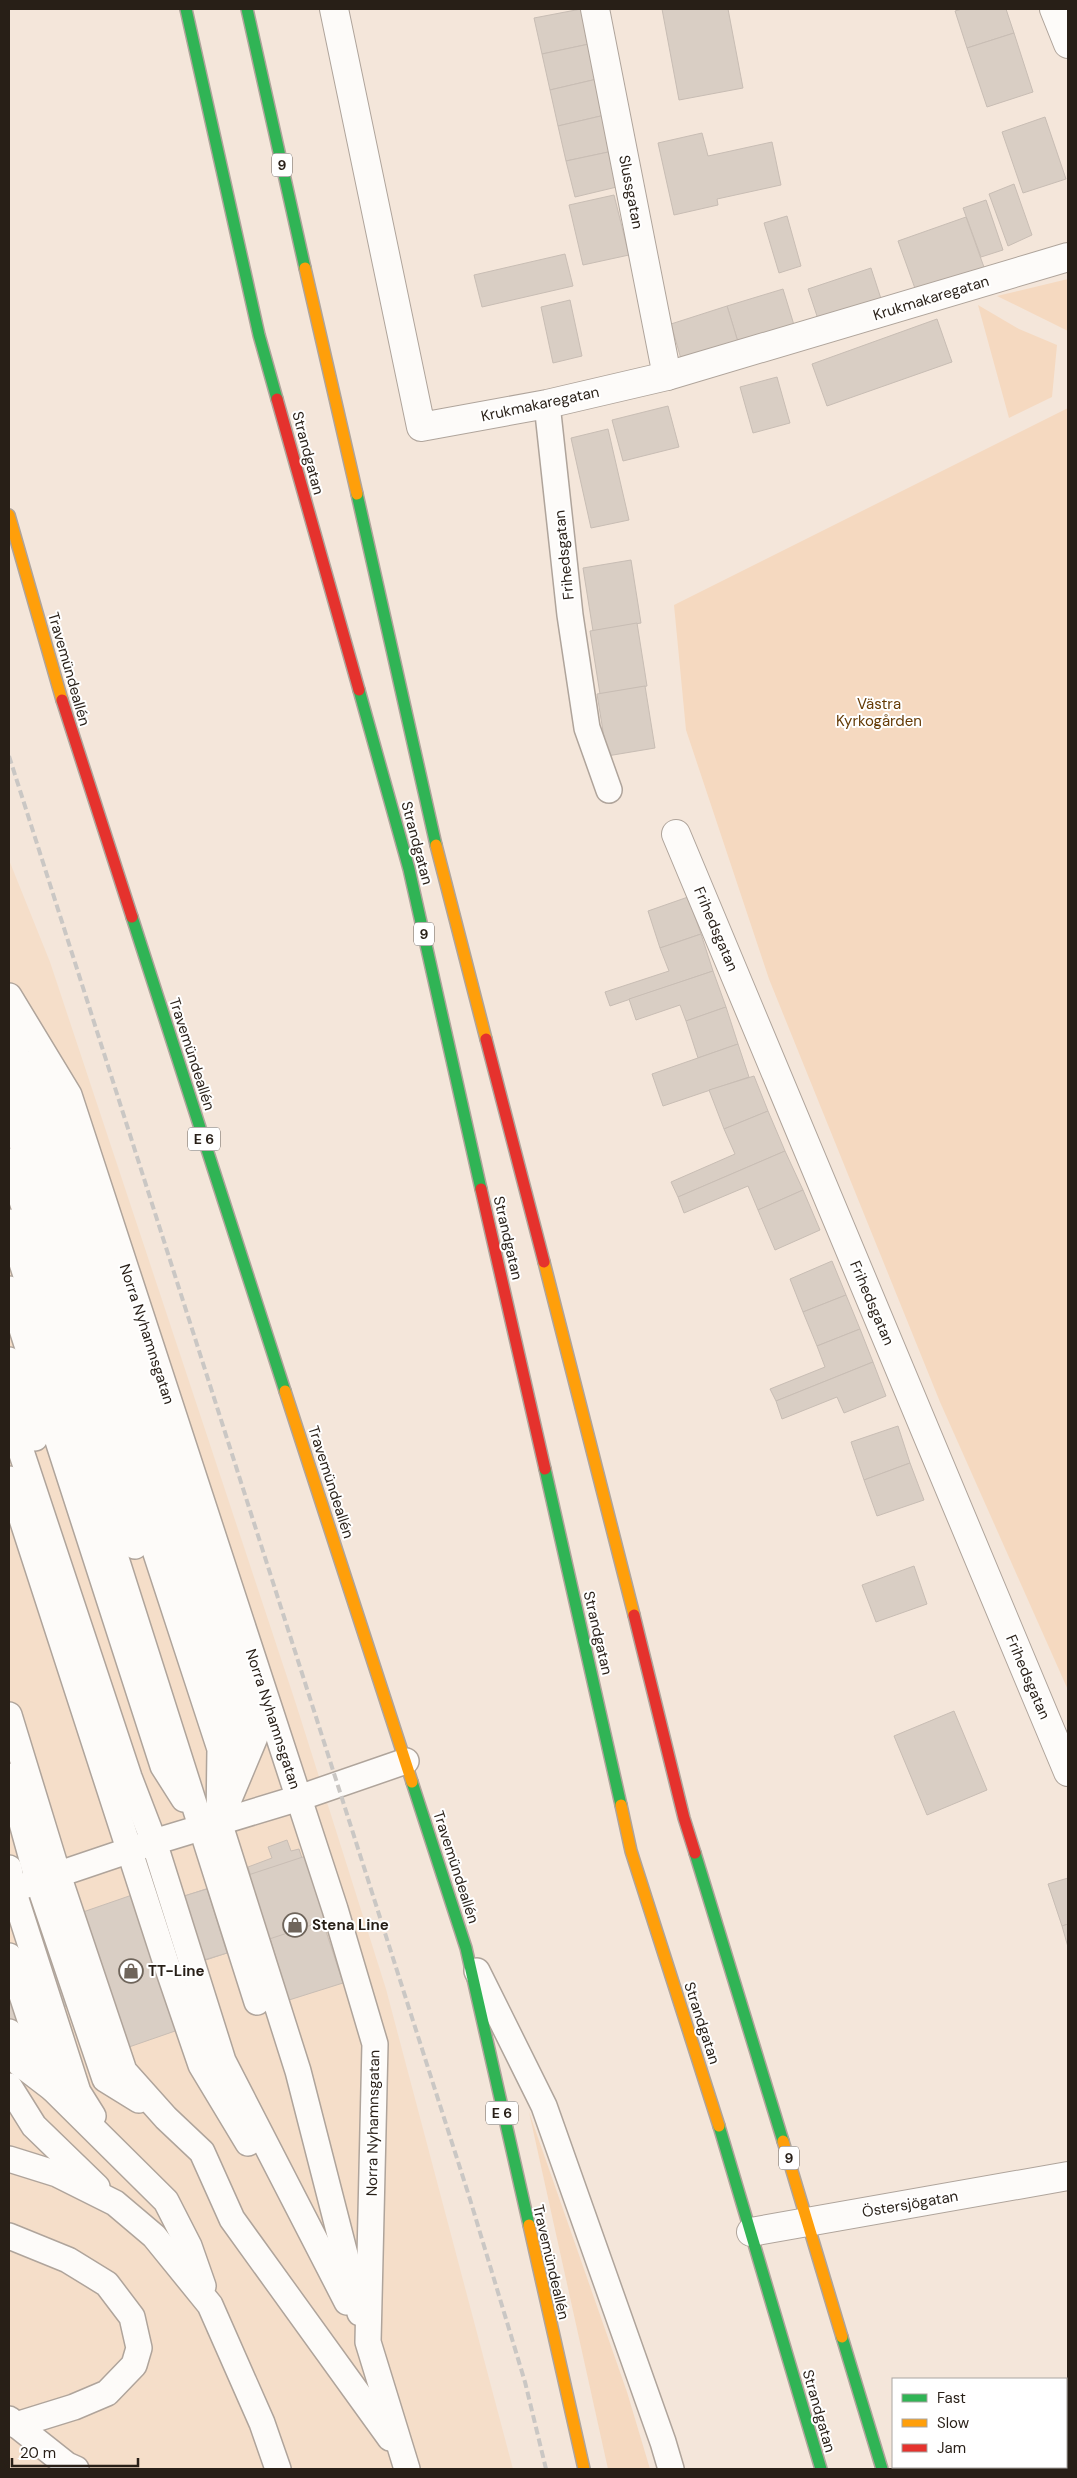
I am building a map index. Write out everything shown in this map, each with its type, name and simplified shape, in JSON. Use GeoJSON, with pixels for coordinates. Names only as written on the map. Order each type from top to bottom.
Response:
{"type":"FeatureCollection","features":[{"type":"Feature","properties":{"kind":"main road","name":"Strandgatan"},"geometry":{"type":"LineString","coordinates":[[186,9],[259,335],[409,869],[631,1851],[751,2232],[820,2469]]}},
{"type":"Feature","properties":{"kind":"main road","name":"Strandgatan"},"geometry":{"type":"LineString","coordinates":[[247,9],[316,321],[384,603],[440,864],[592,1443],[684,1818],[882,2469]]}},
{"type":"Feature","properties":{"kind":"main road","name":"Travemündeallén"},"geometry":{"type":"LineString","coordinates":[[9,515],[70,727],[466,1948],[584,2469]]}},
{"type":"Feature","properties":{"kind":"street","name":"Krukmakaregatan"},"geometry":{"type":"LineString","coordinates":[[334,9],[421,427],[547,404],[667,376],[1068,257]]}},
{"type":"Feature","properties":{"kind":"street","name":"Slussgatan"},"geometry":{"type":"LineString","coordinates":[[595,9],[667,376]]}},
{"type":"Feature","properties":{"kind":"street"},"geometry":{"type":"LineString","coordinates":[[1054,9],[1068,44]]}},
{"type":"Feature","properties":{"kind":"street","name":"Frihedsgatan"},"geometry":{"type":"LineString","coordinates":[[676,834],[1068,1772]]}},
{"type":"Feature","properties":{"kind":"street","name":"Östersjögatan"},"geometry":{"type":"LineString","coordinates":[[751,2232],[1068,2176]]}},
{"type":"Feature","properties":{"kind":"lane","name":"Frihedsgatan"},"geometry":{"type":"LineString","coordinates":[[547,404],[570,615],[587,728],[609,790]]}},
{"type":"Feature","properties":{"kind":"lane","name":"Norra Nyhamnsgatan"},"geometry":{"type":"LineString","coordinates":[[9,996],[69,1095],[335,1909],[375,2044],[368,2342],[405,2463]]}},
{"type":"Feature","properties":{"kind":"lane"},"geometry":{"type":"LineString","coordinates":[[9,1005],[51,1102],[183,1761],[154,1842],[223,2061],[368,2342]]}},
{"type":"Feature","properties":{"kind":"lane"},"geometry":{"type":"LineString","coordinates":[[9,1026],[34,1117],[183,1761],[130,1850],[201,2066],[368,2342]]}},
{"type":"Feature","properties":{"kind":"lane"},"geometry":{"type":"LineString","coordinates":[[9,1084],[12,1113],[183,1761]]}},
{"type":"Feature","properties":{"kind":"lane"},"geometry":{"type":"LineString","coordinates":[[9,1161],[183,1761]]}},
{"type":"Feature","properties":{"kind":"lane"},"geometry":{"type":"LineString","coordinates":[[9,1222],[183,1761]]}},
{"type":"Feature","properties":{"kind":"lane"},"geometry":{"type":"LineString","coordinates":[[9,1289],[183,1761],[211,1825]]}},
{"type":"Feature","properties":{"kind":"lane"},"geometry":{"type":"LineString","coordinates":[[9,1360],[211,1825],[298,2071],[368,2342]]}},
{"type":"Feature","properties":{"kind":"lane"},"geometry":{"type":"LineString","coordinates":[[9,1415],[183,1761],[211,1825]]}},
{"type":"Feature","properties":{"kind":"lane"},"geometry":{"type":"LineString","coordinates":[[9,1479],[183,1761]]}},
{"type":"Feature","properties":{"kind":"lane"},"geometry":{"type":"LineString","coordinates":[[9,1716],[29,1810],[48,1878],[115,2075],[166,2118],[202,2152],[232,2219],[405,2463]]}},
{"type":"Feature","properties":{"kind":"lane"},"geometry":{"type":"LineString","coordinates":[[112,2146],[78,2092],[10,1883],[48,1878],[154,1842],[298,1798],[406,1760]]}},
{"type":"Feature","properties":{"kind":"lane"},"geometry":{"type":"LineString","coordinates":[[9,1776],[29,1810]]}},
{"type":"Feature","properties":{"kind":"lane"},"geometry":{"type":"LineString","coordinates":[[466,1948],[544,2106],[671,2469]]}},
{"type":"Feature","properties":{"kind":"lane"},"geometry":{"type":"LineString","coordinates":[[9,1956],[53,2089]]}},
{"type":"Feature","properties":{"kind":"lane"},"geometry":{"type":"LineString","coordinates":[[9,2032],[19,2063],[53,2089],[166,2201],[189,2246],[210,2304],[262,2423],[278,2469]]}},
{"type":"Feature","properties":{"kind":"lane"},"geometry":{"type":"LineString","coordinates":[[9,2086],[34,2126],[114,2203],[154,2236],[210,2304]]}},
{"type":"Feature","properties":{"kind":"lane"},"geometry":{"type":"LineString","coordinates":[[9,2159],[57,2174],[114,2203]]}},
{"type":"Feature","properties":{"kind":"lane"},"geometry":{"type":"LineString","coordinates":[[9,2236],[68,2260],[107,2284],[132,2317],[138,2348],[134,2365],[107,2393],[74,2407],[10,2419]]}},
{"type":"Feature","properties":{"kind":"lane"},"geometry":{"type":"LineString","coordinates":[[10,2419],[67,2465],[76,2469]]}},
{"type":"Feature","properties":{"kind":"shaded area"},"geometry":{"type":"Polygon","coordinates":[[[9,860],[50,962],[296,1704],[386,1989],[513,2469],[9,2469],[9,860]]]}},
{"type":"Feature","properties":{"kind":"green space"},"geometry":{"type":"Polygon","coordinates":[[[1068,279],[1068,331],[997,296],[1068,279]]]}},
{"type":"Feature","properties":{"kind":"green space"},"geometry":{"type":"Polygon","coordinates":[[[978,305],[1019,329],[1057,345],[1052,397],[1009,418],[978,305]]]}},
{"type":"Feature","properties":{"kind":"green space","name":"Västra Kyrkogården"},"geometry":{"type":"Polygon","coordinates":[[[1068,408],[1068,1690],[940,1402],[769,979],[686,730],[674,605],[1068,408]]]}},
{"type":"Feature","properties":{"kind":"green space"},"geometry":{"type":"Polygon","coordinates":[[[529,2112],[627,2392],[650,2469],[608,2469],[529,2112]]]}},
{"type":"Feature","properties":{"kind":"building"},"geometry":{"type":"Polygon","coordinates":[[[581,9],[589,44],[542,54],[534,18],[581,9]]]}},
{"type":"Feature","properties":{"kind":"building"},"geometry":{"type":"Polygon","coordinates":[[[662,9],[728,9],[743,88],[679,100],[662,9]]]}},
{"type":"Feature","properties":{"kind":"building"},"geometry":{"type":"Polygon","coordinates":[[[962,9],[1006,9],[1014,33],[967,48],[955,11],[962,9]]]}},
{"type":"Feature","properties":{"kind":"building"},"geometry":{"type":"Polygon","coordinates":[[[1014,33],[1033,92],[987,107],[967,48],[1014,33]]]}},
{"type":"Feature","properties":{"kind":"building"},"geometry":{"type":"Polygon","coordinates":[[[589,44],[597,79],[550,90],[542,54],[589,44]]]}},
{"type":"Feature","properties":{"kind":"building"},"geometry":{"type":"Polygon","coordinates":[[[597,79],[605,115],[558,126],[550,90],[597,79]]]}},
{"type":"Feature","properties":{"kind":"building"},"geometry":{"type":"Polygon","coordinates":[[[605,115],[613,151],[566,161],[558,126],[605,115]]]}},
{"type":"Feature","properties":{"kind":"building"},"geometry":{"type":"Polygon","coordinates":[[[1045,117],[1066,179],[1023,193],[1002,132],[1045,117]]]}},
{"type":"Feature","properties":{"kind":"building"},"geometry":{"type":"Polygon","coordinates":[[[702,133],[708,156],[772,142],[781,185],[717,199],[718,205],[674,215],[658,143],[702,133]]]}},
{"type":"Feature","properties":{"kind":"building"},"geometry":{"type":"Polygon","coordinates":[[[613,151],[621,186],[575,197],[566,161],[613,151]]]}},
{"type":"Feature","properties":{"kind":"building"},"geometry":{"type":"Polygon","coordinates":[[[1014,184],[1032,235],[1008,246],[989,194],[1014,184]]]}},
{"type":"Feature","properties":{"kind":"building"},"geometry":{"type":"Polygon","coordinates":[[[614,195],[629,255],[583,265],[569,205],[614,195]]]}},
{"type":"Feature","properties":{"kind":"building"},"geometry":{"type":"Polygon","coordinates":[[[986,200],[1003,250],[981,257],[963,208],[986,200]]]}},
{"type":"Feature","properties":{"kind":"building"},"geometry":{"type":"Polygon","coordinates":[[[787,216],[801,266],[779,273],[764,223],[787,216]]]}},
{"type":"Feature","properties":{"kind":"building"},"geometry":{"type":"Polygon","coordinates":[[[966,217],[985,270],[917,294],[898,241],[966,217]]]}},
{"type":"Feature","properties":{"kind":"building"},"geometry":{"type":"Polygon","coordinates":[[[565,254],[573,286],[482,307],[474,275],[565,254]]]}},
{"type":"Feature","properties":{"kind":"building"},"geometry":{"type":"Polygon","coordinates":[[[871,268],[884,308],[821,328],[808,289],[871,268]]]}},
{"type":"Feature","properties":{"kind":"building"},"geometry":{"type":"Polygon","coordinates":[[[783,289],[794,325],[738,342],[727,306],[783,289]]]}},
{"type":"Feature","properties":{"kind":"building"},"geometry":{"type":"Polygon","coordinates":[[[570,300],[582,356],[553,363],[541,307],[570,300]]]}},
{"type":"Feature","properties":{"kind":"building"},"geometry":{"type":"Polygon","coordinates":[[[727,306],[738,342],[681,359],[671,324],[727,306]]]}},
{"type":"Feature","properties":{"kind":"building"},"geometry":{"type":"Polygon","coordinates":[[[937,319],[952,362],[827,406],[812,364],[937,319]]]}},
{"type":"Feature","properties":{"kind":"building"},"geometry":{"type":"Polygon","coordinates":[[[777,377],[790,423],[753,433],[740,387],[777,377]]]}},
{"type":"Feature","properties":{"kind":"building"},"geometry":{"type":"Polygon","coordinates":[[[668,406],[679,447],[623,461],[612,420],[668,406]]]}},
{"type":"Feature","properties":{"kind":"building"},"geometry":{"type":"Polygon","coordinates":[[[608,429],[629,520],[591,528],[571,438],[608,429]]]}},
{"type":"Feature","properties":{"kind":"building"},"geometry":{"type":"Polygon","coordinates":[[[631,560],[641,623],[593,631],[583,568],[631,560]]]}},
{"type":"Feature","properties":{"kind":"building"},"geometry":{"type":"Polygon","coordinates":[[[637,623],[647,686],[600,694],[590,631],[637,623]]]}},
{"type":"Feature","properties":{"kind":"building"},"geometry":{"type":"Polygon","coordinates":[[[645,686],[655,748],[607,756],[597,694],[645,686]]]}},
{"type":"Feature","properties":{"kind":"building"},"geometry":{"type":"Polygon","coordinates":[[[688,897],[701,934],[660,948],[648,911],[688,897]]]}},
{"type":"Feature","properties":{"kind":"building"},"geometry":{"type":"Polygon","coordinates":[[[701,934],[713,971],[610,1006],[605,992],[669,971],[660,948],[701,934]]]}},
{"type":"Feature","properties":{"kind":"building"},"geometry":{"type":"Polygon","coordinates":[[[713,971],[726,1007],[686,1021],[680,1005],[636,1020],[629,999],[713,971]]]}},
{"type":"Feature","properties":{"kind":"building"},"geometry":{"type":"Polygon","coordinates":[[[726,1007],[738,1044],[698,1058],[686,1021],[726,1007]]]}},
{"type":"Feature","properties":{"kind":"building"},"geometry":{"type":"Polygon","coordinates":[[[738,1044],[749,1077],[663,1106],[652,1074],[738,1044]]]}},
{"type":"Feature","properties":{"kind":"building"},"geometry":{"type":"Polygon","coordinates":[[[754,1076],[768,1111],[724,1129],[709,1090],[754,1076]]]}},
{"type":"Feature","properties":{"kind":"building"},"geometry":{"type":"Polygon","coordinates":[[[768,1111],[785,1151],[678,1197],[671,1182],[735,1154],[724,1129],[768,1111]]]}},
{"type":"Feature","properties":{"kind":"building"},"geometry":{"type":"Polygon","coordinates":[[[785,1151],[803,1190],[758,1210],[748,1186],[684,1213],[678,1197],[785,1151]]]}},
{"type":"Feature","properties":{"kind":"building"},"geometry":{"type":"Polygon","coordinates":[[[803,1190],[820,1230],[775,1250],[758,1210],[803,1190]]]}},
{"type":"Feature","properties":{"kind":"building"},"geometry":{"type":"Polygon","coordinates":[[[832,1261],[846,1295],[803,1312],[790,1279],[832,1261]]]}},
{"type":"Feature","properties":{"kind":"building"},"geometry":{"type":"Polygon","coordinates":[[[846,1295],[860,1329],[817,1346],[803,1312],[846,1295]]]}},
{"type":"Feature","properties":{"kind":"building"},"geometry":{"type":"Polygon","coordinates":[[[860,1329],[873,1362],[776,1401],[770,1389],[825,1367],[817,1346],[860,1329]]]}},
{"type":"Feature","properties":{"kind":"building"},"geometry":{"type":"Polygon","coordinates":[[[873,1362],[886,1396],[844,1413],[837,1397],[782,1419],[776,1401],[873,1362]]]}},
{"type":"Feature","properties":{"kind":"building"},"geometry":{"type":"Polygon","coordinates":[[[898,1426],[910,1463],[864,1480],[851,1442],[898,1426]]]}},
{"type":"Feature","properties":{"kind":"building"},"geometry":{"type":"Polygon","coordinates":[[[910,1463],[924,1500],[877,1516],[864,1480],[910,1463]]]}},
{"type":"Feature","properties":{"kind":"building"},"geometry":{"type":"Polygon","coordinates":[[[914,1566],[927,1604],[876,1622],[862,1585],[914,1566]]]}},
{"type":"Feature","properties":{"kind":"building"},"geometry":{"type":"Polygon","coordinates":[[[954,1711],[987,1790],[927,1815],[894,1736],[954,1711]]]}},
{"type":"Feature","properties":{"kind":"building","name":"Stena Line"},"geometry":{"type":"Polygon","coordinates":[[[287,1840],[291,1851],[299,1849],[343,1983],[289,2000],[248,1867],[272,1858],[268,1847],[287,1840]]]}},
{"type":"Feature","properties":{"kind":"building"},"geometry":{"type":"Polygon","coordinates":[[[324,1850],[345,1914],[9,2025],[9,1954],[324,1850]]]}},
{"type":"Feature","properties":{"kind":"building"},"geometry":{"type":"Polygon","coordinates":[[[1068,1878],[1068,1924],[1062,1926],[1048,1884],[1068,1878]]]}},
{"type":"Feature","properties":{"kind":"building"},"geometry":{"type":"Polygon","coordinates":[[[207,1889],[227,1953],[204,1960],[184,1896],[207,1889]]]}},
{"type":"Feature","properties":{"kind":"building","name":"TT-Line"},"geometry":{"type":"Polygon","coordinates":[[[135,1894],[178,2030],[129,2047],[83,1912],[135,1894]]]}},
{"type":"Feature","properties":{"kind":"building"},"geometry":{"type":"Polygon","coordinates":[[[1068,1924],[1068,1947],[1062,1926],[1068,1924]]]}},
{"type":"Feature","properties":{"kind":"railway"},"geometry":{"type":"LineString","coordinates":[[9,756],[469,2196],[525,2382],[546,2469]]}},
{"type":"Feature","properties":{"kind":"traffic: fast"},"geometry":{"type":"LineString","coordinates":[[186,9],[259,335],[277,399]]}},
{"type":"Feature","properties":{"kind":"traffic: fast"},"geometry":{"type":"LineString","coordinates":[[247,9],[305,268]]}},
{"type":"Feature","properties":{"kind":"traffic: fast"},"geometry":{"type":"LineString","coordinates":[[357,494],[436,845]]}},
{"type":"Feature","properties":{"kind":"traffic: fast"},"geometry":{"type":"LineString","coordinates":[[359,690],[409,869],[481,1189]]}},
{"type":"Feature","properties":{"kind":"traffic: fast"},"geometry":{"type":"LineString","coordinates":[[132,917],[285,1391]]}},
{"type":"Feature","properties":{"kind":"traffic: fast"},"geometry":{"type":"LineString","coordinates":[[545,1469],[621,1805]]}},
{"type":"Feature","properties":{"kind":"traffic: fast"},"geometry":{"type":"LineString","coordinates":[[412,1782],[466,1948],[529,2225]]}},
{"type":"Feature","properties":{"kind":"traffic: fast"},"geometry":{"type":"LineString","coordinates":[[695,1853],[783,2141]]}},
{"type":"Feature","properties":{"kind":"traffic: fast"},"geometry":{"type":"LineString","coordinates":[[719,2126],[821,2469]]}},
{"type":"Feature","properties":{"kind":"traffic: fast"},"geometry":{"type":"LineString","coordinates":[[842,2337],[882,2469]]}},
{"type":"Feature","properties":{"kind":"traffic: slow"},"geometry":{"type":"LineString","coordinates":[[305,268],[357,494]]}},
{"type":"Feature","properties":{"kind":"traffic: slow"},"geometry":{"type":"LineString","coordinates":[[9,515],[62,700]]}},
{"type":"Feature","properties":{"kind":"traffic: slow"},"geometry":{"type":"LineString","coordinates":[[436,845],[486,1039]]}},
{"type":"Feature","properties":{"kind":"traffic: slow"},"geometry":{"type":"LineString","coordinates":[[544,1262],[634,1615]]}},
{"type":"Feature","properties":{"kind":"traffic: slow"},"geometry":{"type":"LineString","coordinates":[[285,1391],[412,1782]]}},
{"type":"Feature","properties":{"kind":"traffic: slow"},"geometry":{"type":"LineString","coordinates":[[621,1805],[631,1851],[719,2126]]}},
{"type":"Feature","properties":{"kind":"traffic: slow"},"geometry":{"type":"LineString","coordinates":[[783,2141],[842,2337]]}},
{"type":"Feature","properties":{"kind":"traffic: slow"},"geometry":{"type":"LineString","coordinates":[[529,2225],[584,2469]]}},
{"type":"Feature","properties":{"kind":"traffic: jam"},"geometry":{"type":"LineString","coordinates":[[277,399],[359,690]]}},
{"type":"Feature","properties":{"kind":"traffic: jam"},"geometry":{"type":"LineString","coordinates":[[62,700],[132,917]]}},
{"type":"Feature","properties":{"kind":"traffic: jam"},"geometry":{"type":"LineString","coordinates":[[486,1039],[544,1262]]}},
{"type":"Feature","properties":{"kind":"traffic: jam"},"geometry":{"type":"LineString","coordinates":[[481,1189],[545,1469]]}},
{"type":"Feature","properties":{"kind":"traffic: jam"},"geometry":{"type":"LineString","coordinates":[[634,1615],[684,1818],[695,1853]]}},
{"type":"Feature","properties":{"kind":"place","name":"Stena Line"},"geometry":{"type":"Point","coordinates":[295,1925]}},
{"type":"Feature","properties":{"kind":"place","name":"TT-Line"},"geometry":{"type":"Point","coordinates":[131,1971]}}]}
